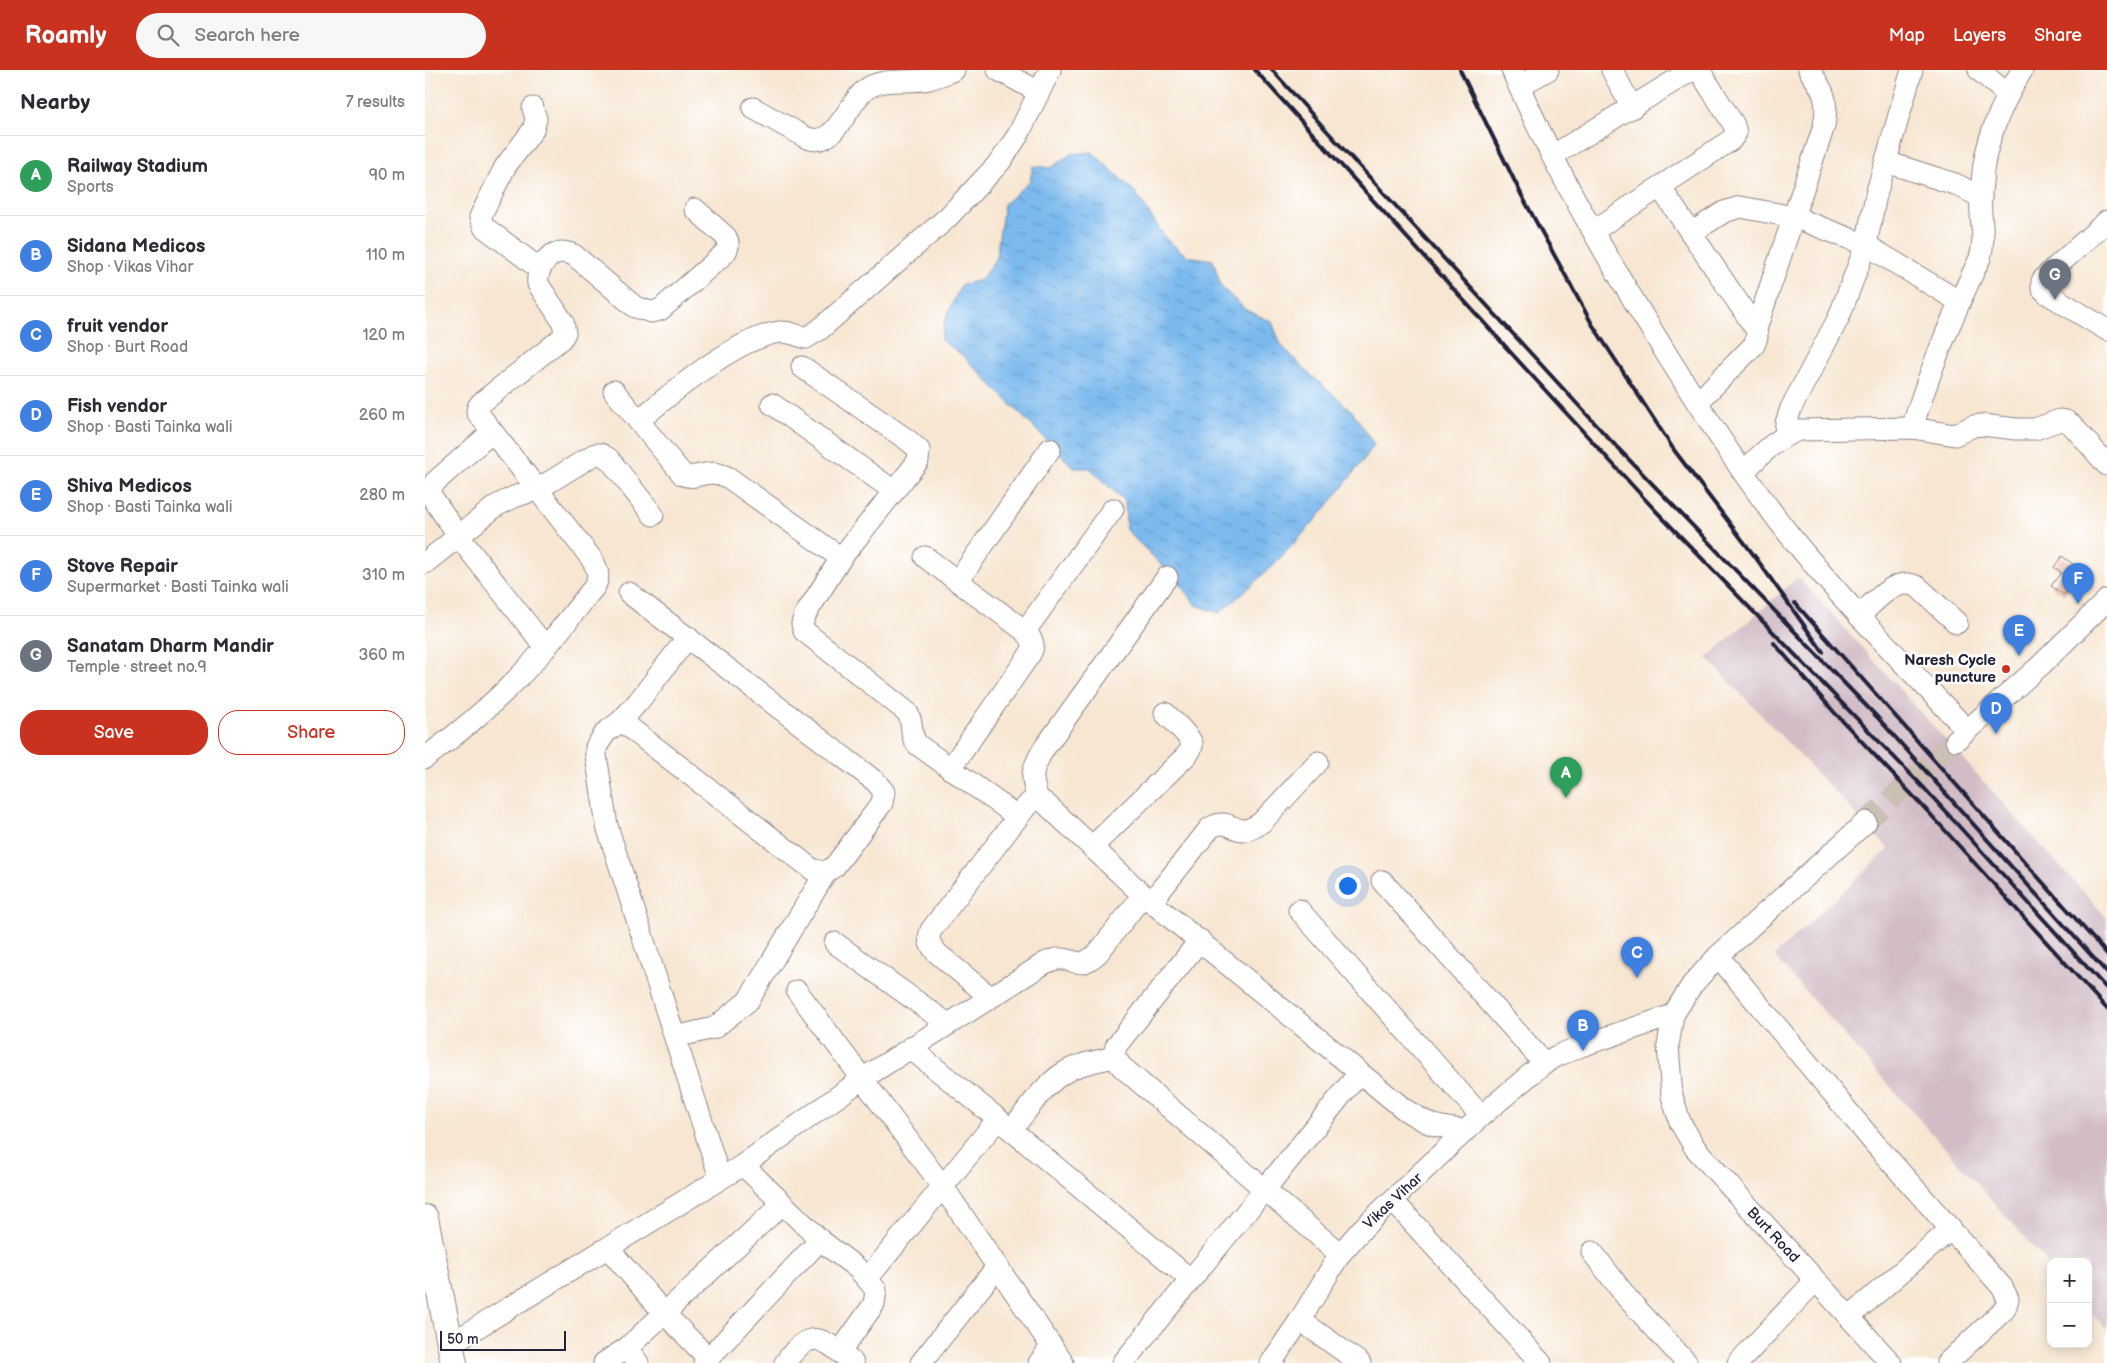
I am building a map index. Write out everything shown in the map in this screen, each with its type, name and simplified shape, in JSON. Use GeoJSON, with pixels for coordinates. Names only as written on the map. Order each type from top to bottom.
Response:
{"type":"FeatureCollection","features":[{"type":"Feature","properties":{"kind":"main road"},"geometry":{"type":"LineString","coordinates":[[425,1218],[428,1251],[452,1354]]}},
{"type":"Feature","properties":{"kind":"street"},"geometry":{"type":"LineString","coordinates":[[753,108],[813,141],[821,140],[829,136],[863,92],[873,84],[888,81],[928,79],[954,70]]}},
{"type":"Feature","properties":{"kind":"street"},"geometry":{"type":"LineString","coordinates":[[998,70],[1039,92]]}},
{"type":"Feature","properties":{"kind":"street"},"geometry":{"type":"LineString","coordinates":[[638,421],[696,373],[743,346],[781,332],[792,333],[806,338],[819,330],[947,218],[1000,162],[1018,135],[1049,70]]}},
{"type":"Feature","properties":{"kind":"street"},"geometry":{"type":"LineString","coordinates":[[1548,70],[1515,78],[1551,156],[1612,267],[1697,403],[1743,472],[1805,553],[1961,735],[2041,665],[2107,600]]}},
{"type":"Feature","properties":{"kind":"street"},"geometry":{"type":"LineString","coordinates":[[1612,70],[1632,108]]}},
{"type":"Feature","properties":{"kind":"street"},"geometry":{"type":"LineString","coordinates":[[1551,156],[1692,70]]}},
{"type":"Feature","properties":{"kind":"street"},"geometry":{"type":"LineString","coordinates":[[1593,230],[1724,146],[1736,133],[1734,125],[1699,70]]}},
{"type":"Feature","properties":{"kind":"street"},"geometry":{"type":"LineString","coordinates":[[1697,403],[1754,345],[1757,337],[1756,329],[1824,126],[1827,108],[1825,94],[1809,70]]}},
{"type":"Feature","properties":{"kind":"street"},"geometry":{"type":"LineString","coordinates":[[1785,434],[1791,408],[1839,317],[1866,245],[1876,195],[1913,70]]}},
{"type":"Feature","properties":{"kind":"street"},"geometry":{"type":"LineString","coordinates":[[1979,70],[2008,95]]}},
{"type":"Feature","properties":{"kind":"street"},"geometry":{"type":"LineString","coordinates":[[1912,428],[1925,383],[1980,258],[1984,244],[1981,197],[1982,179],[1992,135],[2008,95],[2022,70]]}},
{"type":"Feature","properties":{"kind":"street"},"geometry":{"type":"LineString","coordinates":[[533,108],[536,119],[533,130],[505,167],[480,217],[484,227],[540,269]]}},
{"type":"Feature","properties":{"kind":"street"},"geometry":{"type":"LineString","coordinates":[[1886,162],[1955,184],[1981,197]]}},
{"type":"Feature","properties":{"kind":"street"},"geometry":{"type":"LineString","coordinates":[[1660,187],[1756,329]]}},
{"type":"Feature","properties":{"kind":"street"},"geometry":{"type":"LineString","coordinates":[[1691,233],[1724,212],[1740,207],[1794,217],[1866,245],[1960,302]]}},
{"type":"Feature","properties":{"kind":"street"},"geometry":{"type":"LineString","coordinates":[[425,758],[447,742],[520,675],[546,648],[595,586],[599,578],[599,573],[591,558],[479,416],[477,407],[561,339],[565,333],[563,322],[538,284],[537,277],[540,269],[547,259],[555,254],[563,252],[574,255],[635,307],[642,311],[659,310],[674,300],[724,254],[729,246],[726,237],[695,209]]}},
{"type":"Feature","properties":{"kind":"street"},"geometry":{"type":"LineString","coordinates":[[2107,221],[2042,281],[2042,288],[2047,294],[2107,330]]}},
{"type":"Feature","properties":{"kind":"street"},"geometry":{"type":"LineString","coordinates":[[802,367],[909,440],[919,450],[918,461],[841,558],[805,615],[802,624],[804,630],[907,712],[912,719],[911,734],[913,740],[950,769],[1019,817]]}},
{"type":"Feature","properties":{"kind":"street"},"geometry":{"type":"LineString","coordinates":[[614,391],[683,475],[689,476],[714,472],[729,478],[841,558]]}},
{"type":"Feature","properties":{"kind":"street"},"geometry":{"type":"LineString","coordinates":[[772,404],[894,491]]}},
{"type":"Feature","properties":{"kind":"street"},"geometry":{"type":"LineString","coordinates":[[1743,472],[1774,442],[1785,434],[1799,430],[1912,428],[1955,435],[1973,426],[2035,429],[2060,420],[2066,421],[2107,465]]}},
{"type":"Feature","properties":{"kind":"street"},"geometry":{"type":"LineString","coordinates":[[492,432],[435,482],[430,490],[432,498],[459,537],[546,648]]}},
{"type":"Feature","properties":{"kind":"street"},"geometry":{"type":"LineString","coordinates":[[958,581],[1050,449]]}},
{"type":"Feature","properties":{"kind":"street"},"geometry":{"type":"LineString","coordinates":[[425,563],[496,506],[514,497],[538,489],[595,454],[601,454],[609,459],[653,515]]}},
{"type":"Feature","properties":{"kind":"street"},"geometry":{"type":"LineString","coordinates":[[1025,631],[1113,509]]}},
{"type":"Feature","properties":{"kind":"street"},"geometry":{"type":"LineString","coordinates":[[925,557],[1025,631],[1033,641],[1033,648],[1030,654],[950,769]]}},
{"type":"Feature","properties":{"kind":"street"},"geometry":{"type":"LineString","coordinates":[[1167,577],[1043,750],[1033,768],[1032,782],[1038,799],[1045,803],[1093,846],[1148,898],[1404,1109],[1425,1122],[1443,1129],[1465,1130]]}},
{"type":"Feature","properties":{"kind":"street"},"geometry":{"type":"LineString","coordinates":[[1859,616],[1893,587],[1901,583],[1910,583],[1957,623]]}},
{"type":"Feature","properties":{"kind":"street"},"geometry":{"type":"LineString","coordinates":[[629,593],[876,782],[884,792],[882,803],[835,866],[826,872],[748,1001],[714,1028],[675,1037]]}},
{"type":"Feature","properties":{"kind":"street"},"geometry":{"type":"LineString","coordinates":[[688,638],[621,721],[606,732],[596,747],[607,826],[720,1178]]}},
{"type":"Feature","properties":{"kind":"street"},"geometry":{"type":"LineString","coordinates":[[1093,846],[1191,749],[1192,744],[1189,738],[1165,713]]}},
{"type":"Feature","properties":{"kind":"street"},"geometry":{"type":"LineString","coordinates":[[621,721],[813,870],[826,872]]}},
{"type":"Feature","properties":{"kind":"street"},"geometry":{"type":"LineString","coordinates":[[452,1354],[608,1248],[743,1165],[862,1079],[1045,963],[1058,959],[1081,964],[1090,960],[1210,828],[1218,824],[1225,824],[1244,831],[1252,830],[1262,822],[1318,762]]}},
{"type":"Feature","properties":{"kind":"street"},"geometry":{"type":"LineString","coordinates":[[990,997],[937,953],[930,945],[928,937],[931,930],[1029,803],[1038,799]]}},
{"type":"Feature","properties":{"kind":"street"},"geometry":{"type":"LineString","coordinates":[[1673,1015],[1692,984],[1717,956],[1866,822]]}},
{"type":"Feature","properties":{"kind":"street"},"geometry":{"type":"LineString","coordinates":[[1382,881],[1544,1063]]}},
{"type":"Feature","properties":{"kind":"street"},"geometry":{"type":"LineString","coordinates":[[1299,910],[1481,1116]]}},
{"type":"Feature","properties":{"kind":"street"},"geometry":{"type":"LineString","coordinates":[[1200,940],[1115,1046],[1114,1056],[1122,1067],[1340,1254]]}},
{"type":"Feature","properties":{"kind":"street"},"geometry":{"type":"LineString","coordinates":[[835,943],[948,1024]]}},
{"type":"Feature","properties":{"kind":"street"},"geometry":{"type":"LineString","coordinates":[[1717,956],[1876,1146],[2002,1287],[2008,1300],[2005,1309],[1947,1363]]}},
{"type":"Feature","properties":{"kind":"street"},"geometry":{"type":"LineString","coordinates":[[797,991],[943,1187],[1057,1354],[1039,1363]]}},
{"type":"Feature","properties":{"kind":"street","name":"Vikas Vihar"},"geometry":{"type":"LineString","coordinates":[[1271,1363],[1300,1320],[1340,1254],[1364,1227],[1393,1202],[1481,1116],[1544,1063],[1581,1046],[1673,1015]]}},
{"type":"Feature","properties":{"kind":"street","name":"Burt Road"},"geometry":{"type":"LineString","coordinates":[[1673,1015],[1668,1046],[1672,1096],[1680,1122],[1695,1148],[1891,1363]]}},
{"type":"Feature","properties":{"kind":"street"},"geometry":{"type":"LineString","coordinates":[[910,1048],[1005,1124],[1190,1279]]}},
{"type":"Feature","properties":{"kind":"street"},"geometry":{"type":"LineString","coordinates":[[867,1279],[943,1187],[1005,1124],[1062,1074],[1087,1063],[1114,1056]]}},
{"type":"Feature","properties":{"kind":"street"},"geometry":{"type":"LineString","coordinates":[[1123,1363],[1190,1279],[1266,1190],[1359,1073]]}},
{"type":"Feature","properties":{"kind":"street"},"geometry":{"type":"LineString","coordinates":[[743,1165],[820,1240],[857,1268],[876,1290],[874,1304],[846,1358],[823,1340],[809,1339],[796,1348],[785,1363]]}},
{"type":"Feature","properties":{"kind":"street"},"geometry":{"type":"LineString","coordinates":[[1393,1202],[1540,1363]]}},
{"type":"Feature","properties":{"kind":"street"},"geometry":{"type":"LineString","coordinates":[[604,1363],[633,1355],[664,1313],[781,1204]]}},
{"type":"Feature","properties":{"kind":"street"},"geometry":{"type":"LineString","coordinates":[[1849,1317],[1951,1229]]}},
{"type":"Feature","properties":{"kind":"street"},"geometry":{"type":"LineString","coordinates":[[608,1248],[706,1361],[820,1240]]}},
{"type":"Feature","properties":{"kind":"street"},"geometry":{"type":"LineString","coordinates":[[1593,1252],[1627,1299],[1687,1363]]}},
{"type":"Feature","properties":{"kind":"street"},"geometry":{"type":"LineString","coordinates":[[921,1363],[997,1267]]}},
{"type":"Feature","properties":{"kind":"street"},"geometry":{"type":"LineString","coordinates":[[1738,1363],[1815,1281]]}},
{"type":"Feature","properties":{"kind":"street"},"geometry":{"type":"LineString","coordinates":[[1300,1320],[1360,1363]]}},
{"type":"Feature","properties":{"kind":"shaded area"},"geometry":{"type":"Polygon","coordinates":[[[1798,577],[2107,918],[2107,1330],[2092,1313],[2092,1258],[2047,1258],[2047,1263],[1774,956],[1889,849],[1707,658],[1798,577]]]}},
{"type":"Feature","properties":{"kind":"water"},"geometry":{"type":"Polygon","coordinates":[[[1092,152],[1135,192],[1166,239],[1187,256],[1213,260],[1221,287],[1246,310],[1272,322],[1281,345],[1304,369],[1353,412],[1374,445],[1358,468],[1303,534],[1262,576],[1219,613],[1196,605],[1175,578],[1126,530],[1125,502],[1090,468],[1074,468],[960,353],[941,340],[946,317],[961,285],[981,280],[996,258],[1004,204],[1030,181],[1033,166],[1051,168],[1071,154],[1092,152]]]}},
{"type":"Feature","properties":{"kind":"building"},"geometry":{"type":"Polygon","coordinates":[[[2062,556],[2091,578],[2082,590],[2073,583],[2064,595],[2051,586],[2061,572],[2054,567],[2062,556]]]}},
{"type":"Feature","properties":{"kind":"tunnel"},"geometry":{"type":"LineString","coordinates":[[1866,822],[1956,740]]}},
{"type":"Feature","properties":{"kind":"railway"},"geometry":{"type":"LineString","coordinates":[[1255,70],[1507,348]]}},
{"type":"Feature","properties":{"kind":"railway"},"geometry":{"type":"LineString","coordinates":[[1272,70],[1355,162]]}},
{"type":"Feature","properties":{"kind":"railway"},"geometry":{"type":"LineString","coordinates":[[1460,70],[1522,196],[1592,324],[1674,450],[1756,558],[1823,652]]}},
{"type":"Feature","properties":{"kind":"railway"},"geometry":{"type":"LineString","coordinates":[[1351,157],[1612,442],[1878,718],[2107,973]]}},
{"type":"Feature","properties":{"kind":"railway"},"geometry":{"type":"LineString","coordinates":[[1503,344],[1654,509],[1925,789],[2107,989]]}},
{"type":"Feature","properties":{"kind":"railway"},"geometry":{"type":"LineString","coordinates":[[1795,603],[2062,904]]}},
{"type":"Feature","properties":{"kind":"railway"},"geometry":{"type":"LineString","coordinates":[[1774,643],[1834,712],[1932,816],[2107,1009]]}},
{"type":"Feature","properties":{"kind":"railway"},"geometry":{"type":"LineString","coordinates":[[2058,899],[2107,954]]}},
{"type":"Feature","properties":{"kind":"place","name":"Sanatam Dharm Mandir"},"geometry":{"type":"Point","coordinates":[2055,300]}},
{"type":"Feature","properties":{"kind":"place","name":"Stove Repair"},"geometry":{"type":"Point","coordinates":[2078,604]}},
{"type":"Feature","properties":{"kind":"place","name":"Shiva Medicos"},"geometry":{"type":"Point","coordinates":[2019,656]}},
{"type":"Feature","properties":{"kind":"place","name":"Naresh Cycle puncture"},"geometry":{"type":"Point","coordinates":[2006,669]}},
{"type":"Feature","properties":{"kind":"place","name":"Fish vendor"},"geometry":{"type":"Point","coordinates":[1996,734]}},
{"type":"Feature","properties":{"kind":"place","name":"Railway Stadium"},"geometry":{"type":"Point","coordinates":[1566,798]}},
{"type":"Feature","properties":{"kind":"place","name":"fruit vendor"},"geometry":{"type":"Point","coordinates":[1637,978]}},
{"type":"Feature","properties":{"kind":"place","name":"Sidana Medicos"},"geometry":{"type":"Point","coordinates":[1583,1051]}}]}
